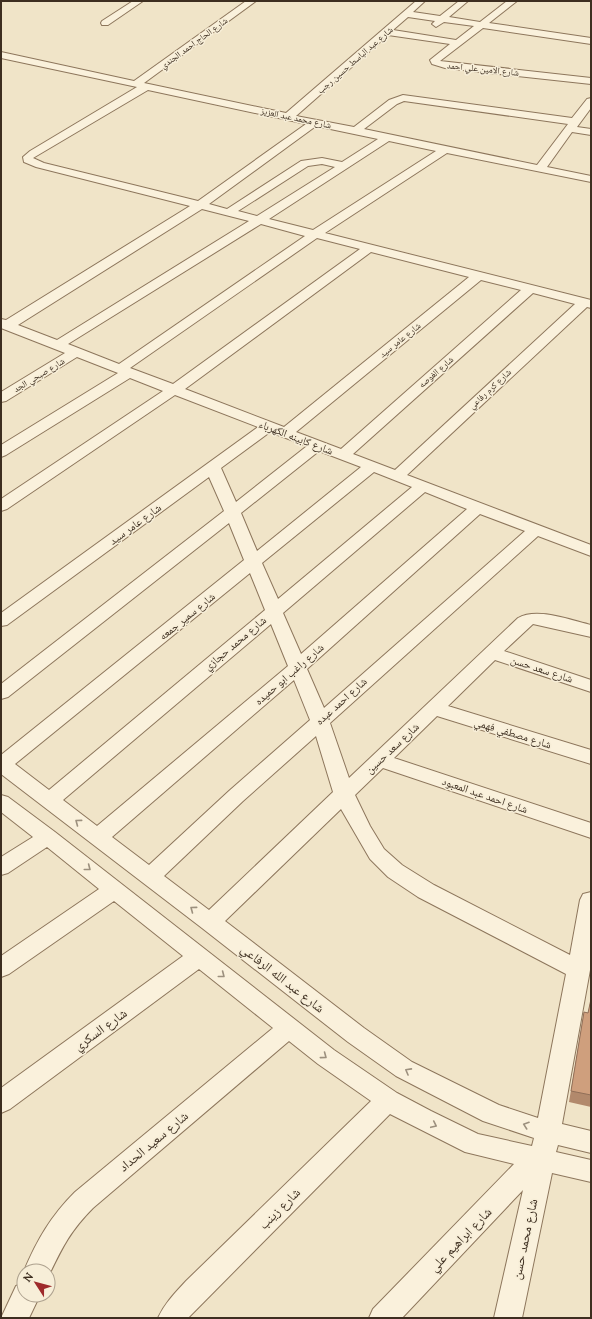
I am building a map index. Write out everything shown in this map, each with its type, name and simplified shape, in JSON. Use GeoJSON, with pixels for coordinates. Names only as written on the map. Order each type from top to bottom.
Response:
{"type":"FeatureCollection","features":[{"type":"Feature","properties":{"kind":"street"},"geometry":{"type":"LineString","coordinates":[[105,22],[140,1]]}},
{"type":"Feature","properties":{"kind":"street","name":"شارع الحاج احمد الجندي"},"geometry":{"type":"LineString","coordinates":[[199,206],[40,165],[28,160],[28,157],[140,86],[252,1]]}},
{"type":"Feature","properties":{"kind":"street","name":"شارع عبد الباسط حسين رجب"},"geometry":{"type":"LineString","coordinates":[[288,117],[408,14],[421,1]]}},
{"type":"Feature","properties":{"kind":"street"},"geometry":{"type":"LineString","coordinates":[[419,36],[464,1]]}},
{"type":"Feature","properties":{"kind":"street","name":"شارع الامين علي احمد"},"geometry":{"type":"LineString","coordinates":[[513,1],[435,60],[435,62],[445,65],[591,81]]}},
{"type":"Feature","properties":{"kind":"street"},"geometry":{"type":"LineString","coordinates":[[408,14],[591,41]]}},
{"type":"Feature","properties":{"kind":"street"},"geometry":{"type":"LineString","coordinates":[[387,32],[458,43]]}},
{"type":"Feature","properties":{"kind":"street","name":"شارع محمد عبد العزيز"},"geometry":{"type":"LineString","coordinates":[[1,55],[140,86],[591,179]]}},
{"type":"Feature","properties":{"kind":"street"},"geometry":{"type":"LineString","coordinates":[[356,131],[392,102],[403,98],[580,120],[591,132]]}},
{"type":"Feature","properties":{"kind":"street"},"geometry":{"type":"LineString","coordinates":[[540,168],[580,120],[591,101]]}},
{"type":"Feature","properties":{"kind":"street"},"geometry":{"type":"LineString","coordinates":[[4,324],[199,206],[315,122]]}},
{"type":"Feature","properties":{"kind":"street"},"geometry":{"type":"LineString","coordinates":[[58,345],[258,221],[388,137]]}},
{"type":"Feature","properties":{"kind":"street"},"geometry":{"type":"LineString","coordinates":[[1,452],[124,370],[314,235],[446,148]]}},
{"type":"Feature","properties":{"kind":"street"},"geometry":{"type":"LineString","coordinates":[[228,213],[305,163],[322,161],[343,165]]}},
{"type":"Feature","properties":{"kind":"street"},"geometry":{"type":"LineString","coordinates":[[199,206],[587,304]]}},
{"type":"Feature","properties":{"kind":"street"},"geometry":{"type":"LineString","coordinates":[[1,506],[174,390],[368,249]]}},
{"type":"Feature","properties":{"kind":"street","name":"شارع عامر سيد"},"geometry":{"type":"LineString","coordinates":[[286,433],[478,276]]}},
{"type":"Feature","properties":{"kind":"street","name":"شارع الغوصه"},"geometry":{"type":"LineString","coordinates":[[343,455],[530,289]]}},
{"type":"Feature","properties":{"kind":"street","name":"شارع كرم رفاعي"},"geometry":{"type":"LineString","coordinates":[[397,476],[587,304]]}},
{"type":"Feature","properties":{"kind":"street","name":"شارع كابينه الكهرباء"},"geometry":{"type":"LineString","coordinates":[[4,324],[591,551]]}},
{"type":"Feature","properties":{"kind":"street","name":"شارع صبحي الجد"},"geometry":{"type":"LineString","coordinates":[[1,398],[76,352]]}},
{"type":"Feature","properties":{"kind":"street","name":"شارع عامر سيد"},"geometry":{"type":"LineString","coordinates":[[1,621],[269,426]]}},
{"type":"Feature","properties":{"kind":"street"},"geometry":{"type":"LineString","coordinates":[[1,693],[318,445]]}},
{"type":"Feature","properties":{"kind":"street","name":"شارع سمير جمعه"},"geometry":{"type":"LineString","coordinates":[[1,765],[372,466]]}},
{"type":"Feature","properties":{"kind":"street"},"geometry":{"type":"LineString","coordinates":[[213,467],[320,720],[344,794],[361,828],[377,854],[395,871],[426,891],[579,970]]}},
{"type":"Feature","properties":{"kind":"street","name":"شارع محمد حجازي"},"geometry":{"type":"LineString","coordinates":[[49,801],[423,486]]}},
{"type":"Feature","properties":{"kind":"street","name":"شارع راغب ابو حميده"},"geometry":{"type":"LineString","coordinates":[[98,837],[298,667],[478,507]]}},
{"type":"Feature","properties":{"kind":"street","name":"شارع احمد عبده"},"geometry":{"type":"LineString","coordinates":[[150,876],[320,720],[536,530]]}},
{"type":"Feature","properties":{"kind":"street","name":"شارع سعد حسين"},"geometry":{"type":"LineString","coordinates":[[210,922],[529,618],[546,619],[591,631]]}},
{"type":"Feature","properties":{"kind":"street","name":"شارع سعد حسن"},"geometry":{"type":"LineString","coordinates":[[492,653],[591,686]]}},
{"type":"Feature","properties":{"kind":"street","name":"شارع مصطفي فهمي"},"geometry":{"type":"LineString","coordinates":[[434,708],[591,757]]}},
{"type":"Feature","properties":{"kind":"street","name":"شارع احمد عبد المعبود"},"geometry":{"type":"LineString","coordinates":[[380,760],[591,831]]}},
{"type":"Feature","properties":{"kind":"street","name":"شارع عبد الله الرفاعي"},"geometry":{"type":"LineString","coordinates":[[1,765],[150,876],[356,1035],[404,1069],[492,1113],[548,1132],[591,1142]]}},
{"type":"Feature","properties":{"kind":"street"},"geometry":{"type":"LineString","coordinates":[[1,802],[48,837],[326,1057],[388,1100],[422,1120],[474,1144],[591,1171]]}},
{"type":"Feature","properties":{"kind":"street"},"geometry":{"type":"LineString","coordinates":[[1,868],[48,837]]}},
{"type":"Feature","properties":{"kind":"street"},"geometry":{"type":"LineString","coordinates":[[1,968],[114,890]]}},
{"type":"Feature","properties":{"kind":"street","name":"شارع محمد حسن"},"geometry":{"type":"LineString","coordinates":[[508,1318],[538,1160],[548,1132],[591,900]]}},
{"type":"Feature","properties":{"kind":"street","name":"شارع السكري"},"geometry":{"type":"LineString","coordinates":[[1,1102],[199,957]]}},
{"type":"Feature","properties":{"kind":"street","name":"شارع سعيد الحداد"},"geometry":{"type":"LineString","coordinates":[[41,1263],[64,1222],[84,1200],[289,1028]]}},
{"type":"Feature","properties":{"kind":"street","name":"شارع زينب"},"geometry":{"type":"LineString","coordinates":[[172,1318],[196,1290],[388,1100]]}},
{"type":"Feature","properties":{"kind":"street","name":"شارع ابراهيم علي"},"geometry":{"type":"LineString","coordinates":[[383,1318],[538,1160]]}},
{"type":"Feature","properties":{"kind":"street"},"geometry":{"type":"LineString","coordinates":[[15,1318],[22,1303]]}},
{"type":"Feature","properties":{"kind":"building"},"geometry":{"type":"Polygon","coordinates":[[[591,999],[591,1095],[571,1091],[584,1012],[588,1013],[591,999]]]}}]}
